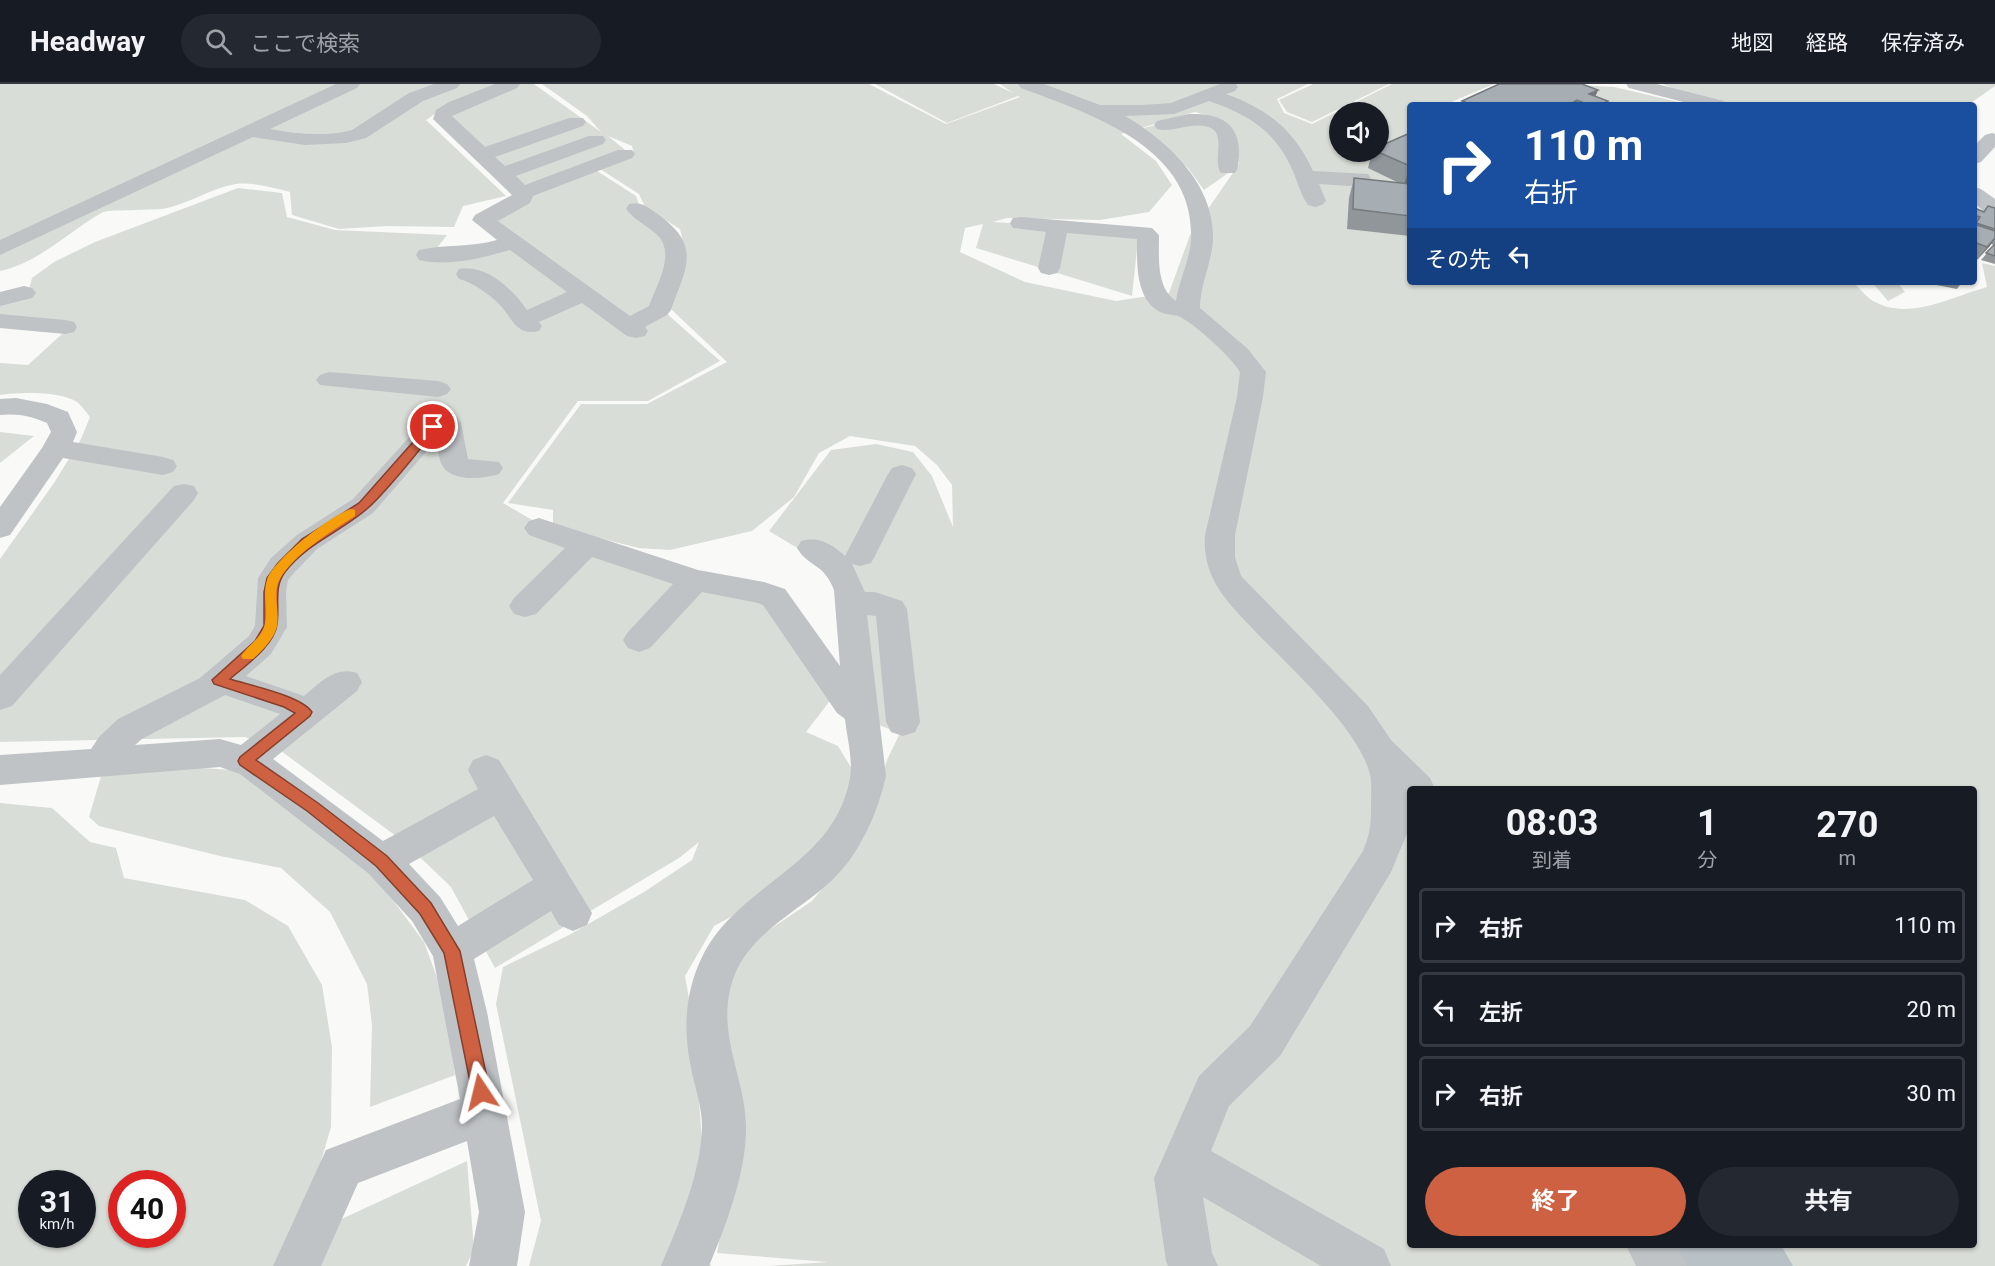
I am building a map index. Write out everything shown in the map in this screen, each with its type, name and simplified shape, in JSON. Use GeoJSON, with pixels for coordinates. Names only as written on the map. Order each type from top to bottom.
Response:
{"type":"FeatureCollection","features":[{"type":"Feature","properties":{"kind":"street"},"geometry":{"type":"LineString","coordinates":[[0,248],[351,84]]}},
{"type":"Feature","properties":{"kind":"street"},"geometry":{"type":"LineString","coordinates":[[251,131],[297,139],[349,137],[358,134],[416,97],[451,84]]}},
{"type":"Feature","properties":{"kind":"street"},"geometry":{"type":"LineString","coordinates":[[511,84],[456,106],[443,114],[443,119],[522,193],[523,199],[516,204],[483,220],[631,327],[658,310],[676,264],[677,253],[668,232],[637,209]]}},
{"type":"Feature","properties":{"kind":"street"},"geometry":{"type":"LineString","coordinates":[[1027,84],[1094,110],[1127,126],[1177,169],[1191,190],[1201,215],[1202,241],[1187,295],[1188,310]]}},
{"type":"Feature","properties":{"kind":"street"},"geometry":{"type":"LineString","coordinates":[[1094,110],[1143,111],[1174,108],[1236,84]]}},
{"type":"Feature","properties":{"kind":"street"},"geometry":{"type":"LineString","coordinates":[[1635,84],[1705,102]]}},
{"type":"Feature","properties":{"kind":"street"},"geometry":{"type":"LineString","coordinates":[[1210,95],[1263,118],[1278,130],[1306,177],[1315,201]]}},
{"type":"Feature","properties":{"kind":"street"},"geometry":{"type":"LineString","coordinates":[[1137,133],[1193,119],[1208,120],[1220,126],[1227,135],[1228,169]]}},
{"type":"Feature","properties":{"kind":"street"},"geometry":{"type":"LineString","coordinates":[[482,156],[576,122]]}},
{"type":"Feature","properties":{"kind":"street"},"geometry":{"type":"LineString","coordinates":[[464,138],[486,130]]}},
{"type":"Feature","properties":{"kind":"street"},"geometry":{"type":"LineString","coordinates":[[1977,151],[1986,130]]}},
{"type":"Feature","properties":{"kind":"street"},"geometry":{"type":"LineString","coordinates":[[503,174],[596,140]]}},
{"type":"Feature","properties":{"kind":"street"},"geometry":{"type":"LineString","coordinates":[[522,193],[625,154]]}},
{"type":"Feature","properties":{"kind":"street"},"geometry":{"type":"LineString","coordinates":[[1306,177],[1349,180],[1361,178]]}},
{"type":"Feature","properties":{"kind":"street"},"geometry":{"type":"LineString","coordinates":[[1021,223],[1148,235],[1154,290],[1161,302],[1170,308],[1188,310],[1207,329],[1235,348],[1253,372],[1250,397],[1220,535],[1218,555],[1222,573],[1233,589],[1356,716],[1377,747],[1414,786]]}},
{"type":"Feature","properties":{"kind":"street"},"geometry":{"type":"LineString","coordinates":[[1048,268],[1058,226]]}},
{"type":"Feature","properties":{"kind":"street"},"geometry":{"type":"LineString","coordinates":[[427,255],[470,253],[493,249],[513,242]]}},
{"type":"Feature","properties":{"kind":"street"},"geometry":{"type":"LineString","coordinates":[[467,274],[474,275],[511,302],[515,311],[527,323],[584,293]]}},
{"type":"Feature","properties":{"kind":"street"},"geometry":{"type":"LineString","coordinates":[[0,299],[24,293]]}},
{"type":"Feature","properties":{"kind":"street"},"geometry":{"type":"LineString","coordinates":[[0,321],[65,327]]}},
{"type":"Feature","properties":{"kind":"street"},"geometry":{"type":"LineString","coordinates":[[329,380],[438,388]]}},
{"type":"Feature","properties":{"kind":"street"},"geometry":{"type":"LineString","coordinates":[[0,407],[12,405],[40,409],[59,418],[64,432],[56,448],[0,528]]}},
{"type":"Feature","properties":{"kind":"street"},"geometry":{"type":"LineString","coordinates":[[101,762],[111,747],[130,729],[178,706],[219,680],[260,645],[271,627],[273,578],[282,566],[307,542],[363,506],[440,425],[455,463],[462,468],[489,468]]}},
{"type":"Feature","properties":{"kind":"street"},"geometry":{"type":"LineString","coordinates":[[56,448],[164,466]]}},
{"type":"Feature","properties":{"kind":"street"},"geometry":{"type":"LineString","coordinates":[[685,1266],[705,1222],[716,1185],[724,1127],[708,1049],[706,1022],[715,972],[734,937],[761,912],[819,869],[840,842],[862,801],[868,776],[863,714],[845,578],[847,556],[902,474]]}},
{"type":"Feature","properties":{"kind":"street"},"geometry":{"type":"LineString","coordinates":[[0,697],[184,493]]}},
{"type":"Feature","properties":{"kind":"street"},"geometry":{"type":"LineString","coordinates":[[539,528],[695,580],[764,593],[774,597],[849,704],[863,714]]}},
{"type":"Feature","properties":{"kind":"street"},"geometry":{"type":"LineString","coordinates":[[525,606],[586,545]]}},
{"type":"Feature","properties":{"kind":"street"},"geometry":{"type":"LineString","coordinates":[[639,640],[695,580]]}},
{"type":"Feature","properties":{"kind":"street"},"geometry":{"type":"LineString","coordinates":[[850,604],[875,603],[891,609],[903,722]]}},
{"type":"Feature","properties":{"kind":"street"},"geometry":{"type":"LineString","coordinates":[[219,680],[289,703],[305,712]]}},
{"type":"Feature","properties":{"kind":"street"},"geometry":{"type":"LineString","coordinates":[[246,761],[345,682]]}},
{"type":"Feature","properties":{"kind":"street"},"geometry":{"type":"LineString","coordinates":[[1194,1266],[1190,1261],[1177,1178],[1214,1091],[1265,1041],[1378,860],[1390,831],[1388,775],[1377,747]]}},
{"type":"Feature","properties":{"kind":"street"},"geometry":{"type":"LineString","coordinates":[[0,770],[220,753],[246,761],[313,807],[381,861],[426,909],[452,951],[466,1011],[502,1212],[493,1266]]}},
{"type":"Feature","properties":{"kind":"street"},"geometry":{"type":"LineString","coordinates":[[381,861],[493,782],[565,900],[452,951]]}},
{"type":"Feature","properties":{"kind":"street"},"geometry":{"type":"LineString","coordinates":[[297,1266],[342,1166],[485,1112]]}},
{"type":"Feature","properties":{"kind":"street"},"geometry":{"type":"LineString","coordinates":[[1184,1161],[1367,1266]]}},
{"type":"Feature","properties":{"kind":"street"},"geometry":{"type":"LineString","coordinates":[[1652,1248],[1663,1266]]}},
{"type":"Feature","properties":{"kind":"shaded area"},"geometry":{"type":"Polygon","coordinates":[[[0,84],[534,84],[601,132],[587,116],[542,84],[869,84],[946,124],[1020,97],[947,123],[875,84],[994,84],[1013,93],[1000,84],[1308,84],[1277,99],[1284,113],[1312,124],[1329,116],[1329,162],[1389,162],[1389,102],[1356,102],[1392,84],[1494,84],[1451,102],[1407,102],[1407,285],[1856,285],[1870,299],[1884,306],[1898,309],[1928,306],[1987,287],[1982,263],[1995,266],[1995,1266],[769,1266],[828,1262],[717,1253],[733,1167],[721,1002],[735,961],[766,932],[812,901],[863,839],[887,760],[900,733],[876,724],[853,571],[804,552],[769,531],[831,450],[876,444],[913,452],[932,476],[953,527],[952,485],[937,465],[915,446],[850,436],[819,453],[794,497],[752,531],[670,550],[639,548],[591,536],[553,523],[553,510],[508,503],[581,404],[647,404],[727,362],[671,309],[683,270],[684,250],[680,229],[645,207],[639,194],[600,169],[634,155],[632,146],[608,136],[630,154],[594,169],[636,196],[640,207],[673,230],[665,312],[720,361],[648,401],[578,401],[503,503],[539,524],[694,573],[773,589],[842,685],[806,732],[838,746],[855,774],[850,808],[773,894],[714,926],[685,976],[693,1022],[702,1141],[690,1208],[711,1266],[529,1266],[541,1221],[496,1004],[503,967],[569,935],[644,892],[692,860],[699,842],[679,858],[495,968],[451,887],[400,839],[277,748],[245,737],[0,742],[0,559],[54,483],[81,439],[90,417],[77,402],[70,398],[28,393],[0,395],[0,363],[28,365],[74,323],[0,316],[0,302],[28,294],[32,278],[54,262],[95,242],[238,188],[282,193],[287,217],[335,230],[447,235],[433,253],[505,242],[475,220],[517,196],[439,111],[426,120],[506,196],[463,206],[454,227],[387,226],[339,229],[292,215],[290,192],[270,187],[236,184],[162,209],[103,212],[28,261],[0,271],[0,84]],[[1195,112],[1121,134],[1156,161],[1172,185],[1149,212],[1100,220],[1007,218],[993,222],[1139,231],[1132,296],[976,248],[983,224],[965,228],[960,252],[1025,282],[1116,301],[1169,293],[1190,235],[1239,164],[1232,133],[1225,123],[1195,112]]]}},
{"type":"Feature","properties":{"kind":"shaded area"},"geometry":{"type":"Polygon","coordinates":[[[1313,84],[1389,84],[1353,102],[1329,102],[1329,114],[1312,122],[1287,112],[1279,100],[1313,84]]]}},
{"type":"Feature","properties":{"kind":"shaded area"},"geometry":{"type":"Polygon","coordinates":[[[1553,84],[1614,87],[1678,102],[1592,102],[1553,84]]]}},
{"type":"Feature","properties":{"kind":"shaded area"},"geometry":{"type":"Polygon","coordinates":[[[1663,84],[1995,84],[1972,102],[1702,101],[1663,84]]]}},
{"type":"Feature","properties":{"kind":"shaded area"},"geometry":{"type":"Polygon","coordinates":[[[1182,118],[1213,119],[1234,169],[1204,190],[1188,168],[1144,128],[1182,118]]]}},
{"type":"Feature","properties":{"kind":"shaded area"},"geometry":{"type":"Polygon","coordinates":[[[1875,285],[1899,285],[1905,292],[1888,301],[1875,285]]]}},
{"type":"Feature","properties":{"kind":"shaded area"},"geometry":{"type":"Polygon","coordinates":[[[0,432],[34,436],[0,463],[0,432]]]}},
{"type":"Feature","properties":{"kind":"shaded area"},"geometry":{"type":"Polygon","coordinates":[[[183,767],[235,770],[279,800],[377,879],[424,942],[443,994],[455,1075],[370,1107],[372,1025],[367,984],[330,912],[281,868],[220,856],[99,826],[89,817],[102,773],[183,767]]]}},
{"type":"Feature","properties":{"kind":"shaded area"},"geometry":{"type":"Polygon","coordinates":[[[0,803],[52,808],[90,842],[116,848],[124,878],[245,900],[288,926],[322,985],[332,1047],[331,1127],[314,1185],[284,1266],[0,1266],[0,803]]]}},
{"type":"Feature","properties":{"kind":"shaded area"},"geometry":{"type":"Polygon","coordinates":[[[467,1161],[474,1249],[466,1266],[300,1266],[335,1222],[467,1161]]]}},
{"type":"Feature","properties":{"kind":"shaded area"},"geometry":{"type":"Polygon","coordinates":[[[1669,1248],[1783,1248],[1793,1266],[1686,1266],[1669,1248]]]}},
{"type":"Feature","properties":{"kind":"building"},"geometry":{"type":"Polygon","coordinates":[[[1499,84],[1582,84],[1598,90],[1589,94],[1608,101],[1465,102],[1462,101],[1499,84]]]}},
{"type":"Feature","properties":{"kind":"building"},"geometry":{"type":"Polygon","coordinates":[[[1407,134],[1407,165],[1389,157],[1389,142],[1407,134]]]}},
{"type":"Feature","properties":{"kind":"building"},"geometry":{"type":"Polygon","coordinates":[[[1354,178],[1407,184],[1407,216],[1353,209],[1354,178]]]}},
{"type":"Feature","properties":{"kind":"building"},"geometry":{"type":"Polygon","coordinates":[[[1988,206],[1995,208],[1995,229],[1977,223],[1980,217],[1977,216],[1977,209],[1984,212],[1988,206]]]}},
{"type":"Feature","properties":{"kind":"building"},"geometry":{"type":"Polygon","coordinates":[[[1977,225],[1995,231],[1995,238],[1987,247],[1977,243],[1977,225]]]}},
{"type":"Feature","properties":{"kind":"building"},"geometry":{"type":"Polygon","coordinates":[[[1995,244],[1995,256],[1986,253],[1995,244]]]}},
{"type":"Feature","properties":{"kind":"slow traffic"},"geometry":{"type":"LineString","coordinates":[[248,656],[260,645],[271,627],[273,578],[307,542],[351,513]]}},
{"type":"Feature","properties":{"kind":"route"},"geometry":{"type":"LineString","coordinates":[[433,427],[363,506],[307,542],[282,566],[273,578],[271,627],[260,645],[219,680],[289,703],[305,712],[246,761],[313,807],[381,861],[426,909],[452,951],[481,1092]]}}]}
